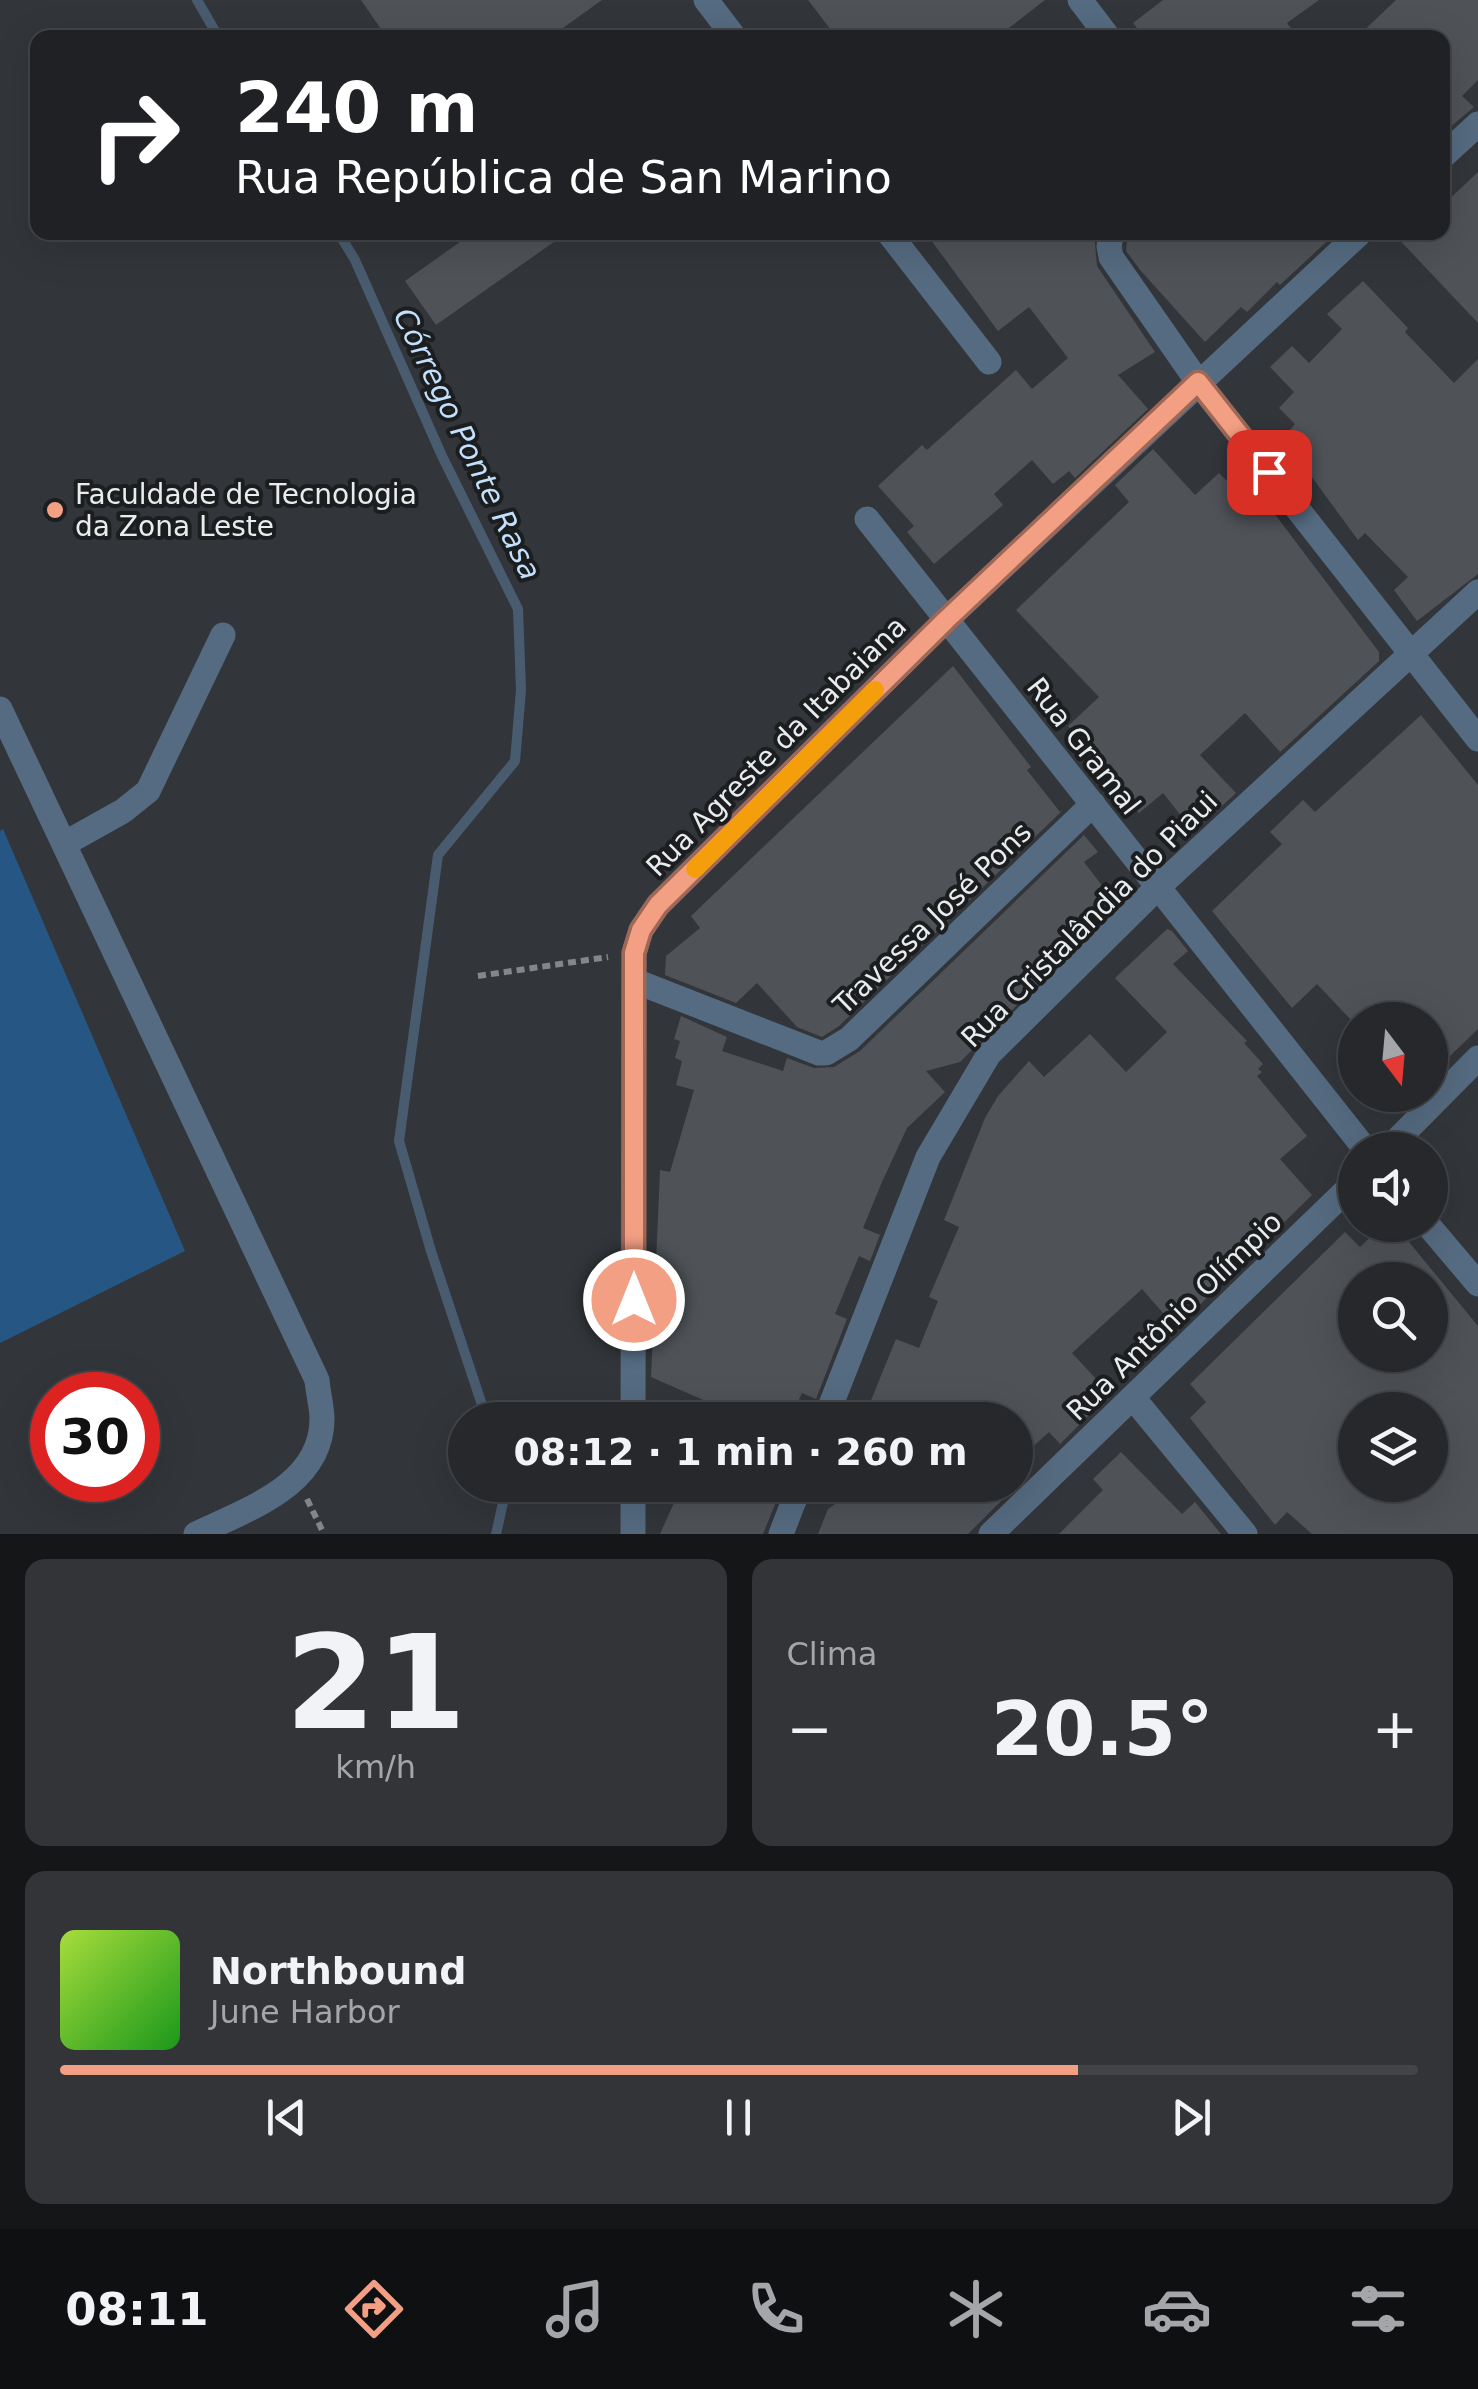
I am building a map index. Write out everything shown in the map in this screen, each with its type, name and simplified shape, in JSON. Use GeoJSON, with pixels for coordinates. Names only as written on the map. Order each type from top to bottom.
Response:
{"type":"FeatureCollection","features":[{"type":"Feature","properties":{"kind":"street"},"geometry":{"type":"LineString","coordinates":[[706,0],[729,30]]}},
{"type":"Feature","properties":{"kind":"street"},"geometry":{"type":"LineString","coordinates":[[1080,0],[1103,30]]}},
{"type":"Feature","properties":{"kind":"street"},"geometry":{"type":"LineString","coordinates":[[1450,150],[1478,124]]}},
{"type":"Feature","properties":{"kind":"street"},"geometry":{"type":"LineString","coordinates":[[894,240],[990,362]]}},
{"type":"Feature","properties":{"kind":"street"},"geometry":{"type":"LineString","coordinates":[[1110,240],[1111,258],[1198,382],[1478,739]]}},
{"type":"Feature","properties":{"kind":"street","name":"Rua Agreste da Itabaiana"},"geometry":{"type":"LineString","coordinates":[[633,1402],[634,953],[641,930],[658,905],[946,620],[1351,240]]}},
{"type":"Feature","properties":{"kind":"street","name":"Rua Gramal"},"geometry":{"type":"LineString","coordinates":[[867,519],[1352,1132]]}},
{"type":"Feature","properties":{"kind":"street","name":"Rua Cristalândia do Piaui"},"geometry":{"type":"LineString","coordinates":[[832,1402],[928,1157],[989,1054],[1156,888],[1478,592]]}},
{"type":"Feature","properties":{"kind":"street"},"geometry":{"type":"LineString","coordinates":[[64,844],[122,811],[148,791],[223,635]]}},
{"type":"Feature","properties":{"kind":"street"},"geometry":{"type":"LineString","coordinates":[[0,709],[316,1380],[322,1420],[318,1448],[300,1475],[270,1498],[196,1534]]}},
{"type":"Feature","properties":{"kind":"street","name":"Travessa José Pons"},"geometry":{"type":"LineString","coordinates":[[635,981],[826,1053],[849,1039],[1093,804]]}},
{"type":"Feature","properties":{"kind":"street"},"geometry":{"type":"LineString","coordinates":[[1405,1132],[1478,1058]]}},
{"type":"Feature","properties":{"kind":"street","name":"Rua Antônio Olímpio"},"geometry":{"type":"LineString","coordinates":[[991,1534],[1338,1199]]}},
{"type":"Feature","properties":{"kind":"street"},"geometry":{"type":"LineString","coordinates":[[1442,1242],[1478,1284]]}},
{"type":"Feature","properties":{"kind":"street"},"geometry":{"type":"LineString","coordinates":[[1134,1398],[1245,1534]]}},
{"type":"Feature","properties":{"kind":"street"},"geometry":{"type":"LineString","coordinates":[[633,1502],[633,1534]]}},
{"type":"Feature","properties":{"kind":"street"},"geometry":{"type":"LineString","coordinates":[[780,1534],[793,1502]]}},
{"type":"Feature","properties":{"kind":"path"},"geometry":{"type":"LineString","coordinates":[[478,976],[634,953]]}},
{"type":"Feature","properties":{"kind":"shaded area"},"geometry":{"type":"Polygon","coordinates":[[[3,829],[185,1251],[0,1343],[0,831],[3,829]]]}},
{"type":"Feature","properties":{"kind":"building"},"geometry":{"type":"Polygon","coordinates":[[[361,0],[602,0],[560,30],[382,30],[361,0]]]}},
{"type":"Feature","properties":{"kind":"building"},"geometry":{"type":"Polygon","coordinates":[[[808,0],[1045,0],[1006,30],[831,30],[808,0]]]}},
{"type":"Feature","properties":{"kind":"building"},"geometry":{"type":"Polygon","coordinates":[[[1163,0],[1319,0],[1287,23],[1292,30],[1139,30],[1133,23],[1163,0]]]}},
{"type":"Feature","properties":{"kind":"building"},"geometry":{"type":"Polygon","coordinates":[[[1396,0],[1478,0],[1478,80],[1462,96],[1474,107],[1450,127],[1450,30],[1364,30],[1396,0]]]}},
{"type":"Feature","properties":{"kind":"building"},"geometry":{"type":"Polygon","coordinates":[[[1478,172],[1478,323],[1400,240],[1450,240],[1450,198],[1478,172]]]}},
{"type":"Feature","properties":{"kind":"building"},"geometry":{"type":"Polygon","coordinates":[[[463,240],[557,240],[436,325],[405,281],[463,240]]]}},
{"type":"Feature","properties":{"kind":"building"},"geometry":{"type":"Polygon","coordinates":[[[931,240],[1095,240],[1097,266],[1155,352],[1118,375],[1148,409],[1075,478],[1069,471],[1053,484],[1032,460],[994,494],[1003,505],[934,564],[907,532],[914,526],[878,486],[922,445],[927,450],[1016,370],[1032,389],[1068,358],[1029,307],[998,331],[931,240]]]}},
{"type":"Feature","properties":{"kind":"building"},"geometry":{"type":"Polygon","coordinates":[[[1127,240],[1328,240],[1247,312],[1241,307],[1205,342],[1126,251],[1127,240]]]}},
{"type":"Feature","properties":{"kind":"building"},"geometry":{"type":"Polygon","coordinates":[[[1363,281],[1454,383],[1478,359],[1478,574],[1417,621],[1394,590],[1408,577],[1365,533],[1358,540],[1300,461],[1311,451],[1290,430],[1295,424],[1279,408],[1294,392],[1270,367],[1292,346],[1309,363],[1342,329],[1327,314],[1363,281]]]}},
{"type":"Feature","properties":{"kind":"building"},"geometry":{"type":"Polygon","coordinates":[[[1153,449],[1195,495],[1219,473],[1233,487],[1246,476],[1379,652],[1379,661],[1280,752],[1245,713],[1200,755],[1236,793],[1194,832],[1163,793],[1139,813],[1068,726],[1099,697],[1016,610],[1129,502],[1115,485],[1153,449]]]}},
{"type":"Feature","properties":{"kind":"building"},"geometry":{"type":"Polygon","coordinates":[[[953,666],[1031,767],[1027,770],[1060,812],[1064,809],[839,1026],[822,1037],[797,1027],[757,983],[736,1003],[665,975],[666,956],[700,928],[691,916],[953,666]]]}},
{"type":"Feature","properties":{"kind":"building"},"geometry":{"type":"Polygon","coordinates":[[[1421,715],[1478,785],[1478,1029],[1450,1056],[1448,1002],[1338,1002],[1338,1006],[1317,984],[1292,1008],[1212,911],[1282,844],[1270,832],[1303,800],[1315,812],[1421,715]]]}},
{"type":"Feature","properties":{"kind":"building"},"geometry":{"type":"Polygon","coordinates":[[[1084,835],[1098,852],[1084,862],[1117,905],[960,1062],[926,1071],[945,1092],[907,1128],[882,1182],[863,1228],[880,1235],[870,1261],[859,1256],[835,1314],[847,1319],[816,1399],[802,1393],[798,1402],[708,1402],[651,1377],[660,1170],[670,1172],[694,1090],[676,1085],[682,1061],[675,1058],[680,1041],[674,1039],[681,1016],[727,1037],[722,1051],[783,1071],[787,1058],[814,1068],[834,1067],[860,1051],[1084,835]]]}},
{"type":"Feature","properties":{"kind":"building"},"geometry":{"type":"Polygon","coordinates":[[[1167,929],[1172,931],[1188,951],[1173,964],[1247,1041],[1244,1043],[1263,1064],[1257,1076],[1307,1136],[1280,1159],[1312,1195],[1176,1328],[1142,1289],[1072,1353],[1110,1394],[1060,1444],[1049,1432],[1033,1447],[1033,1402],[870,1402],[896,1339],[919,1348],[938,1301],[929,1297],[959,1227],[944,1220],[985,1118],[998,1096],[1029,1061],[1044,1077],[1090,1034],[1126,1072],[1167,1032],[1115,978],[1167,929]]]}},
{"type":"Feature","properties":{"kind":"building"},"geometry":{"type":"Polygon","coordinates":[[[1338,1239],[1338,1242],[1355,1242],[1360,1247],[1365,1242],[1409,1242],[1425,1262],[1338,1262],[1338,1372],[1448,1372],[1448,1289],[1478,1326],[1478,1534],[1312,1534],[1287,1512],[1275,1525],[1190,1418],[1206,1402],[1190,1384],[1338,1239]]]}},
{"type":"Feature","properties":{"kind":"building"},"geometry":{"type":"Polygon","coordinates":[[[1121,1452],[1182,1514],[1195,1502],[1221,1534],[1059,1534],[1103,1490],[1093,1479],[1121,1452]]]}},
{"type":"Feature","properties":{"kind":"building"},"geometry":{"type":"Polygon","coordinates":[[[674,1502],[776,1502],[763,1534],[660,1534],[674,1502]]]}},
{"type":"Feature","properties":{"kind":"building"},"geometry":{"type":"Polygon","coordinates":[[[838,1502],[1000,1502],[968,1534],[818,1534],[828,1509],[838,1502]]]}},
{"type":"Feature","properties":{"kind":"waterway","name":"Córrego Ponte Rasa"},"geometry":{"type":"LineString","coordinates":[[197,0],[214,30]]}},
{"type":"Feature","properties":{"kind":"waterway","name":"Córrego Ponte Rasa"},"geometry":{"type":"LineString","coordinates":[[343,240],[442,456],[518,609],[521,690],[515,761],[438,855],[399,1141],[481,1402]]}},
{"type":"Feature","properties":{"kind":"waterway","name":"Córrego Ponte Rasa"},"geometry":{"type":"LineString","coordinates":[[496,1534],[503,1502]]}},
{"type":"Feature","properties":{"kind":"slow traffic"},"geometry":{"type":"LineString","coordinates":[[695,869],[875,690]]}},
{"type":"Feature","properties":{"kind":"place","name":"Faculdade de Tecnologia da Zona Leste"},"geometry":{"type":"Point","coordinates":[55,510]}},
{"type":"Feature","properties":{"kind":"route"},"geometry":{"type":"LineString","coordinates":[[634,1300],[634,953],[641,930],[658,905],[946,620],[1198,382],[1269,472]]}}]}
